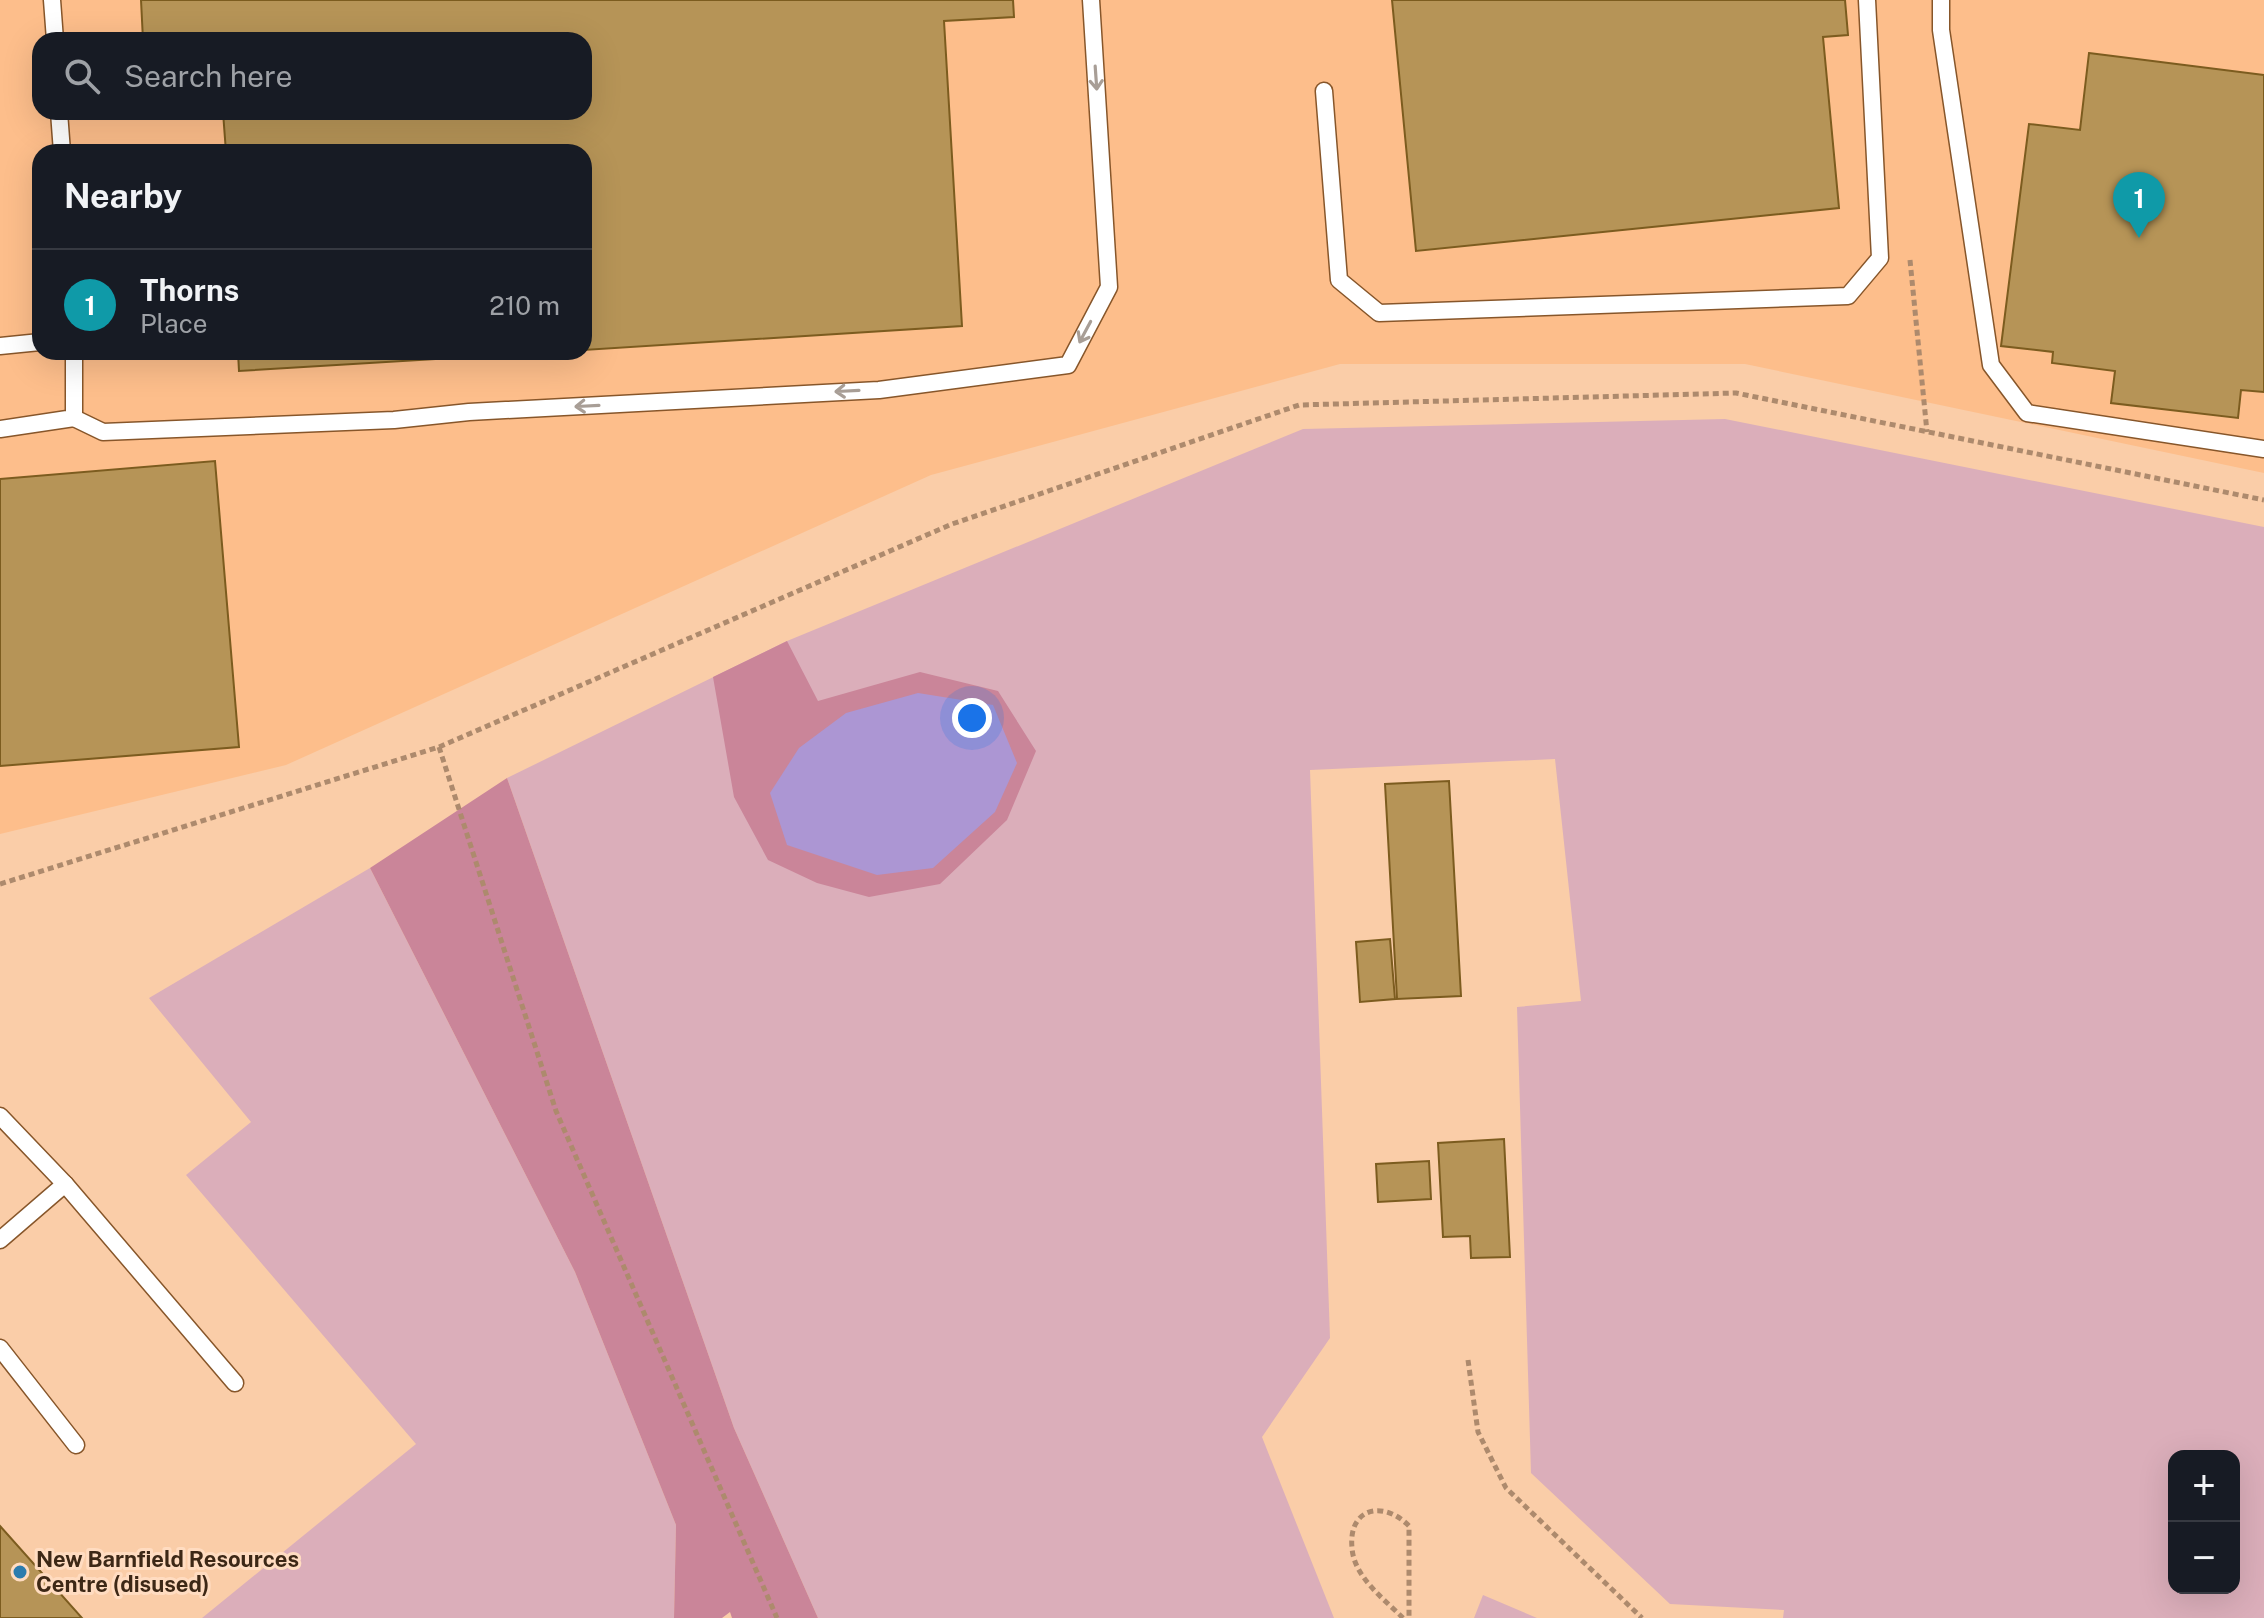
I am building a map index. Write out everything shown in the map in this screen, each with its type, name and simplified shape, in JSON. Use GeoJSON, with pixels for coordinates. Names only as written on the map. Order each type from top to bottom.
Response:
{"type":"FeatureCollection","features":[{"type":"Feature","properties":{"kind":"lane"},"geometry":{"type":"LineString","coordinates":[[52,0],[54,32]]}},
{"type":"Feature","properties":{"kind":"lane"},"geometry":{"type":"LineString","coordinates":[[0,429],[74,418],[103,432],[394,420],[469,412],[879,390],[1068,365],[1109,287],[1091,0]]}},
{"type":"Feature","properties":{"kind":"lane"},"geometry":{"type":"LineString","coordinates":[[1324,91],[1339,280],[1379,313],[1848,296],[1880,258],[1867,0]]}},
{"type":"Feature","properties":{"kind":"lane"},"geometry":{"type":"LineString","coordinates":[[1941,0],[1941,30],[1991,365],[2027,413],[2264,449]]}},
{"type":"Feature","properties":{"kind":"lane"},"geometry":{"type":"LineString","coordinates":[[60,120],[61,144]]}},
{"type":"Feature","properties":{"kind":"lane"},"geometry":{"type":"LineString","coordinates":[[0,346],[32,343]]}},
{"type":"Feature","properties":{"kind":"lane"},"geometry":{"type":"LineString","coordinates":[[74,360],[74,418]]}},
{"type":"Feature","properties":{"kind":"lane"},"geometry":{"type":"LineString","coordinates":[[0,1116],[65,1184],[235,1383]]}},
{"type":"Feature","properties":{"kind":"lane"},"geometry":{"type":"LineString","coordinates":[[0,1240],[65,1184]]}},
{"type":"Feature","properties":{"kind":"lane"},"geometry":{"type":"LineString","coordinates":[[0,1348],[76,1445]]}},
{"type":"Feature","properties":{"kind":"path"},"geometry":{"type":"LineString","coordinates":[[0,884],[439,747],[952,524],[1299,405],[1736,393],[2264,500]]}},
{"type":"Feature","properties":{"kind":"path"},"geometry":{"type":"LineString","coordinates":[[439,747],[556,1111],[777,1618]]}},
{"type":"Feature","properties":{"kind":"path"},"geometry":{"type":"LineString","coordinates":[[1468,1360],[1478,1432],[1506,1488],[1642,1618]]}},
{"type":"Feature","properties":{"kind":"path"},"geometry":{"type":"LineString","coordinates":[[1403,1618],[1363,1577],[1351,1549],[1360,1518],[1369,1511],[1384,1509],[1397,1514],[1409,1526],[1409,1618]]}},
{"type":"Feature","properties":{"kind":"shaded area"},"geometry":{"type":"Polygon","coordinates":[[[0,0],[2264,0],[2264,473],[1745,364],[1340,364],[931,475],[286,765],[0,834],[0,0]]]}},
{"type":"Feature","properties":{"kind":"shaded area"},"geometry":{"type":"Polygon","coordinates":[[[1725,419],[2264,527],[2264,1618],[1783,1618],[1784,1610],[1670,1604],[1531,1473],[1517,1007],[1581,1001],[1555,759],[1310,770],[1330,1338],[1262,1437],[1334,1618],[818,1618],[734,1428],[507,778],[787,641],[1303,429],[1725,419]]]}},
{"type":"Feature","properties":{"kind":"shaded area"},"geometry":{"type":"Polygon","coordinates":[[[787,641],[818,701],[920,672],[998,691],[1036,751],[1007,820],[940,884],[869,897],[817,883],[768,860],[734,797],[713,677],[787,641]]]}},
{"type":"Feature","properties":{"kind":"shaded area"},"geometry":{"type":"Polygon","coordinates":[[[918,693],[993,705],[1017,763],[995,812],[933,868],[877,875],[787,845],[770,793],[799,748],[846,713],[918,693]]]}},
{"type":"Feature","properties":{"kind":"shaded area"},"geometry":{"type":"Polygon","coordinates":[[[507,778],[734,1428],[818,1618],[732,1618],[730,1612],[722,1618],[674,1618],[676,1525],[575,1272],[370,868],[507,778]]]}},
{"type":"Feature","properties":{"kind":"shaded area"},"geometry":{"type":"Polygon","coordinates":[[[370,868],[575,1272],[676,1525],[674,1618],[202,1618],[416,1444],[186,1175],[251,1122],[149,998],[370,868]]]}},
{"type":"Feature","properties":{"kind":"shaded area"},"geometry":{"type":"Polygon","coordinates":[[[1483,1595],[1537,1618],[1474,1618],[1483,1595]]]}},
{"type":"Feature","properties":{"kind":"building"},"geometry":{"type":"Polygon","coordinates":[[[141,0],[1013,0],[1014,17],[944,21],[962,326],[592,349],[592,144],[225,144],[224,120],[592,120],[592,32],[143,32],[141,0]]]}},
{"type":"Feature","properties":{"kind":"building"},"geometry":{"type":"Polygon","coordinates":[[[1392,0],[1845,0],[1848,35],[1823,37],[1839,208],[1416,251],[1392,0]]]}},
{"type":"Feature","properties":{"kind":"building"},"geometry":{"type":"Polygon","coordinates":[[[2089,53],[2264,75],[2264,392],[2241,390],[2238,418],[2111,403],[2115,371],[2052,363],[2053,352],[2001,346],[2029,124],[2080,130],[2089,53]]]}},
{"type":"Feature","properties":{"kind":"building"},"geometry":{"type":"Polygon","coordinates":[[[238,360],[418,360],[239,371],[238,360]]]}},
{"type":"Feature","properties":{"kind":"building"},"geometry":{"type":"Polygon","coordinates":[[[215,461],[239,747],[0,766],[0,479],[215,461]]]}},
{"type":"Feature","properties":{"kind":"building"},"geometry":{"type":"Polygon","coordinates":[[[1449,781],[1461,996],[1397,999],[1385,784],[1449,781]]]}},
{"type":"Feature","properties":{"kind":"building"},"geometry":{"type":"Polygon","coordinates":[[[1390,939],[1395,999],[1360,1002],[1356,942],[1390,939]]]}},
{"type":"Feature","properties":{"kind":"building"},"geometry":{"type":"Polygon","coordinates":[[[1504,1139],[1510,1257],[1471,1258],[1470,1236],[1443,1237],[1438,1143],[1504,1139]]]}},
{"type":"Feature","properties":{"kind":"building"},"geometry":{"type":"Polygon","coordinates":[[[1429,1161],[1431,1199],[1378,1202],[1376,1164],[1429,1161]]]}},
{"type":"Feature","properties":{"kind":"building","name":"New Barnfield Resources Centre (disused)"},"geometry":{"type":"Polygon","coordinates":[[[0,1526],[82,1618],[0,1618],[0,1526]]]}},
{"type":"Feature","properties":{"kind":"place","name":"Thorns"},"geometry":{"type":"Point","coordinates":[2139,238]}},
{"type":"Feature","properties":{"kind":"place","name":"New Barnfield Resources Centre (disused)"},"geometry":{"type":"Point","coordinates":[20,1572]}}]}
